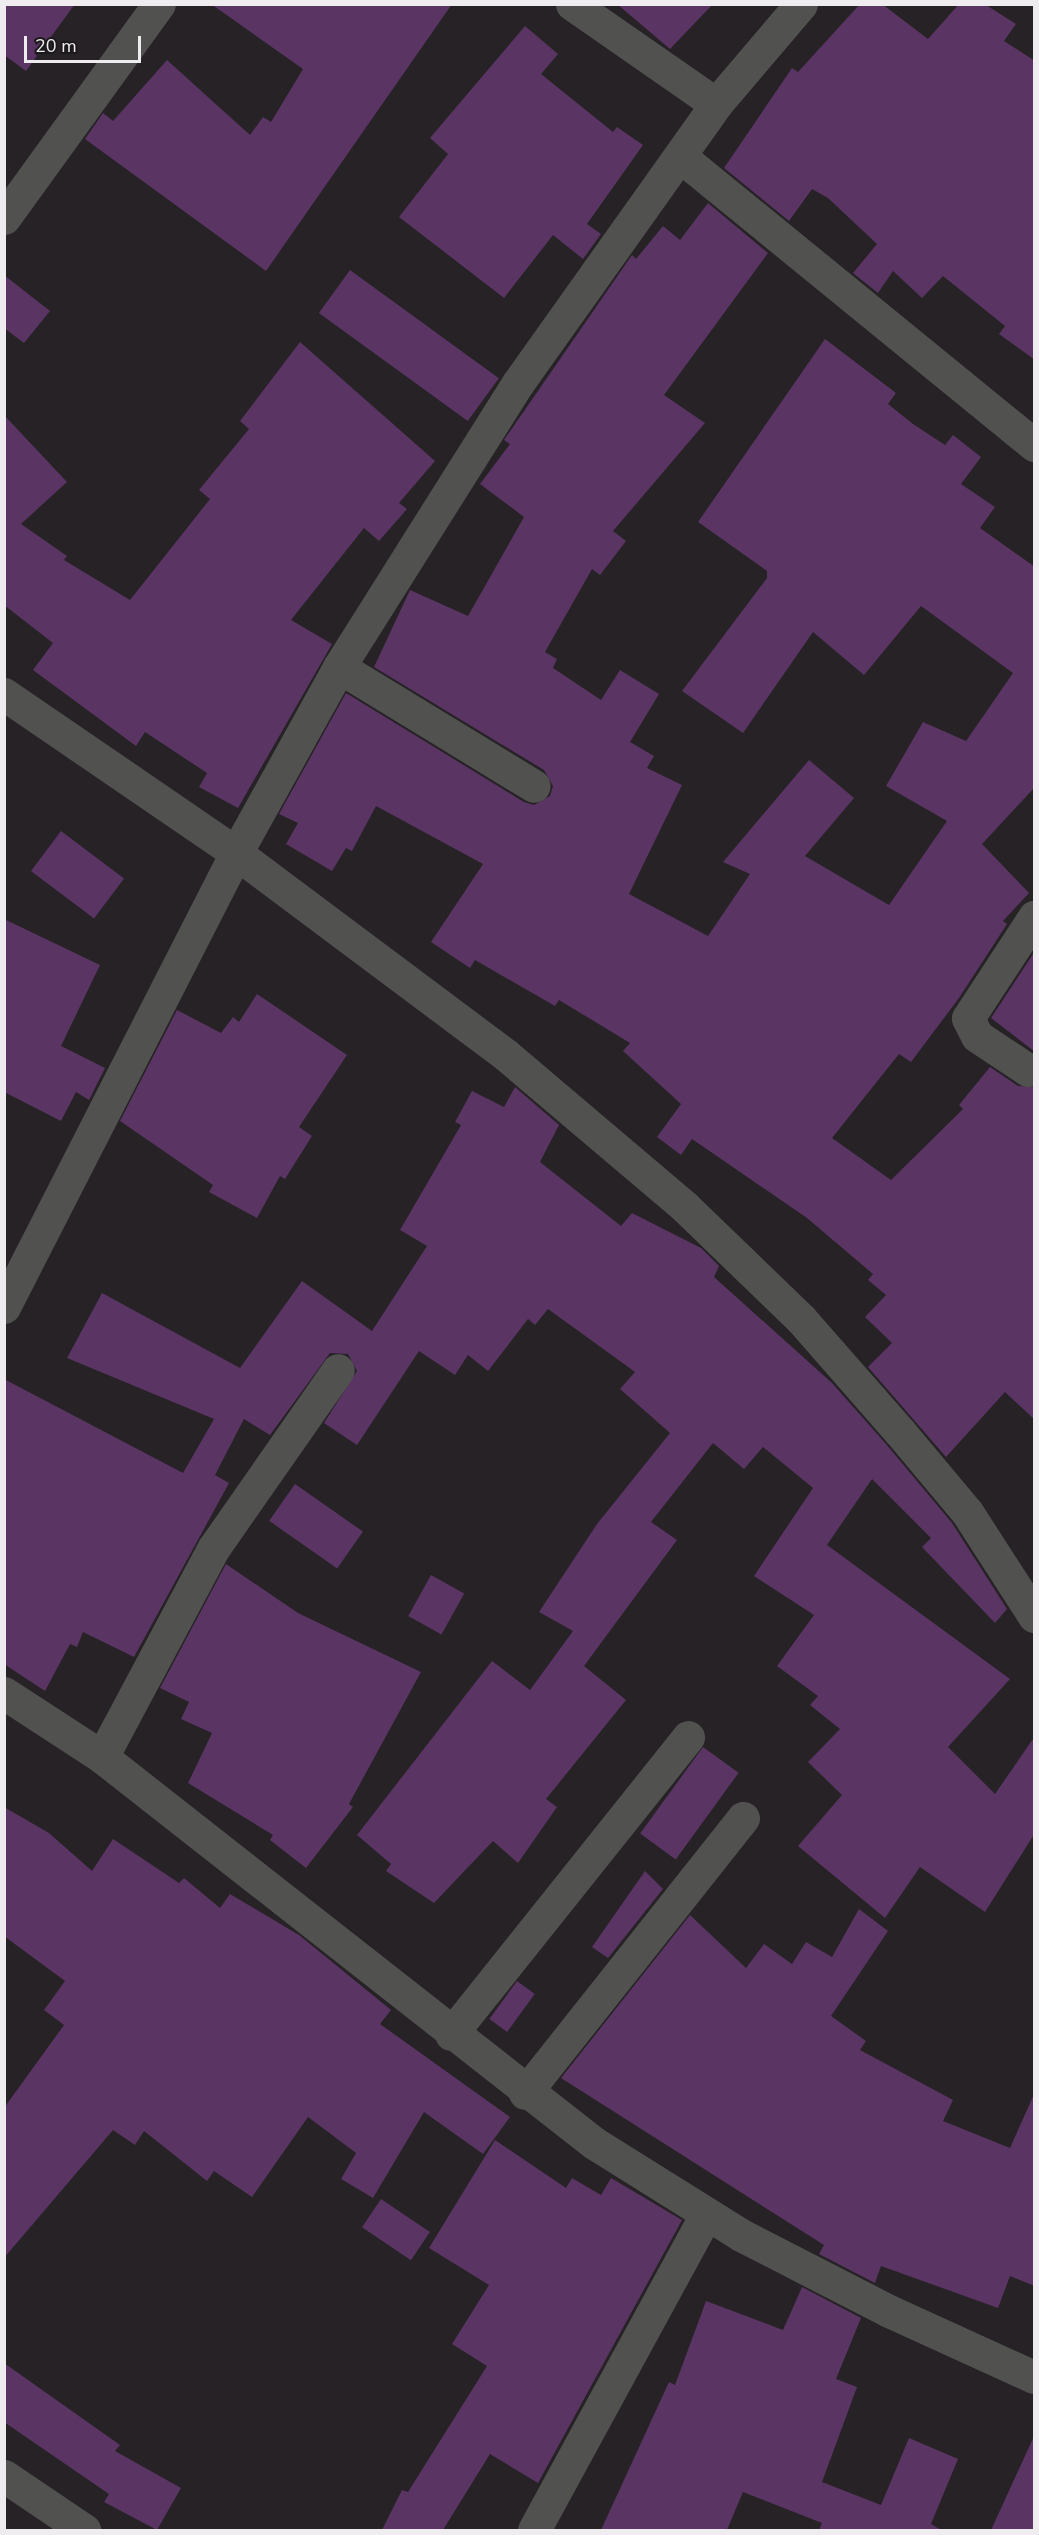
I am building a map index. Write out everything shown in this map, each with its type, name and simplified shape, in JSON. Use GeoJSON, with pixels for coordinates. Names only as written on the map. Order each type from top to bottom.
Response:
{"type":"FeatureCollection","features":[{"type":"Feature","properties":{"kind":"street"},"geometry":{"type":"LineString","coordinates":[[4,218],[159,4]]}},
{"type":"Feature","properties":{"kind":"street"},"geometry":{"type":"LineString","coordinates":[[572,4],[716,104]]}},
{"type":"Feature","properties":{"kind":"street"},"geometry":{"type":"LineString","coordinates":[[4,1307],[236,853],[339,667],[518,383],[681,157],[716,104],[801,4]]}},
{"type":"Feature","properties":{"kind":"street"},"geometry":{"type":"LineString","coordinates":[[681,157],[1035,445]]}},
{"type":"Feature","properties":{"kind":"street"},"geometry":{"type":"LineString","coordinates":[[339,667],[534,786]]}},
{"type":"Feature","properties":{"kind":"street"},"geometry":{"type":"LineString","coordinates":[[4,693],[236,853],[506,1055],[685,1207],[801,1319],[900,1432],[967,1512],[1035,1616]]}},
{"type":"Feature","properties":{"kind":"street"},"geometry":{"type":"LineString","coordinates":[[1028,1070],[977,1036],[968,1018],[1035,916]]}},
{"type":"Feature","properties":{"kind":"street"},"geometry":{"type":"LineString","coordinates":[[102,1757],[213,1549],[338,1370]]}},
{"type":"Feature","properties":{"kind":"street"},"geometry":{"type":"LineString","coordinates":[[4,1693],[102,1757],[525,2093],[706,2215],[889,2311],[1035,2377]]}},
{"type":"Feature","properties":{"kind":"street"},"geometry":{"type":"LineString","coordinates":[[451,2034],[688,1737]]}},
{"type":"Feature","properties":{"kind":"street"},"geometry":{"type":"LineString","coordinates":[[525,2093],[742,1818]]}},
{"type":"Feature","properties":{"kind":"street"},"geometry":{"type":"LineString","coordinates":[[534,2530],[706,2215]]}},
{"type":"Feature","properties":{"kind":"street"},"geometry":{"type":"LineString","coordinates":[[4,2476],[84,2530]]}},
{"type":"Feature","properties":{"kind":"building"},"geometry":{"type":"Polygon","coordinates":[[[4,4],[75,4],[26,71],[4,55],[4,4]]]}},
{"type":"Feature","properties":{"kind":"building"},"geometry":{"type":"Polygon","coordinates":[[[211,4],[452,4],[266,271],[85,139],[103,113],[113,121],[167,60],[250,135],[263,117],[271,122],[303,69],[211,4]]]}},
{"type":"Feature","properties":{"kind":"building"},"geometry":{"type":"Polygon","coordinates":[[[617,4],[713,4],[670,49],[617,4]]]}},
{"type":"Feature","properties":{"kind":"building"},"geometry":{"type":"Polygon","coordinates":[[[860,4],[882,4],[928,39],[959,4],[986,5],[1016,24],[1004,41],[1035,61],[1035,360],[999,334],[1005,326],[943,276],[922,298],[893,271],[878,293],[853,273],[877,244],[828,198],[812,189],[789,221],[724,168],[792,68],[798,72],[860,4]]]}},
{"type":"Feature","properties":{"kind":"building"},"geometry":{"type":"Polygon","coordinates":[[[525,26],[558,54],[541,74],[613,132],[617,127],[643,145],[587,224],[601,234],[583,259],[553,235],[504,298],[399,217],[448,154],[430,138],[525,26]]]}},
{"type":"Feature","properties":{"kind":"building"},"geometry":{"type":"Polygon","coordinates":[[[708,203],[768,253],[664,395],[705,423],[613,531],[626,541],[600,575],[592,569],[545,652],[557,659],[553,668],[601,700],[620,670],[659,694],[630,742],[654,756],[647,768],[682,785],[629,894],[708,936],[750,874],[723,862],[809,760],[854,798],[805,856],[889,905],[947,821],[886,786],[923,722],[966,741],[1013,673],[921,606],[864,675],[813,632],[743,733],[682,691],[767,578],[767,571],[698,522],[825,339],[896,393],[888,404],[913,424],[945,445],[953,435],[981,457],[961,484],[995,507],[980,528],[1035,567],[1035,787],[982,844],[1029,893],[1003,921],[1007,924],[959,998],[911,1062],[899,1054],[832,1138],[891,1180],[963,1109],[959,1105],[990,1067],[1018,1086],[1035,1087],[1035,1420],[1005,1392],[946,1457],[868,1367],[892,1343],[865,1317],[886,1295],[868,1280],[873,1274],[807,1218],[692,1139],[681,1155],[657,1137],[681,1104],[623,1051],[630,1043],[559,1000],[555,1006],[475,960],[470,968],[431,942],[483,864],[376,806],[352,851],[346,848],[332,871],[286,844],[298,823],[279,814],[346,693],[524,802],[534,805],[550,796],[553,786],[544,770],[374,667],[410,590],[468,616],[524,517],[480,484],[510,444],[504,440],[632,255],[636,259],[663,226],[680,240],[708,203]]]}},
{"type":"Feature","properties":{"kind":"building"},"geometry":{"type":"Polygon","coordinates":[[[350,270],[499,378],[468,421],[319,313],[350,270]]]}},
{"type":"Feature","properties":{"kind":"building"},"geometry":{"type":"Polygon","coordinates":[[[4,275],[50,311],[24,343],[4,328],[4,275]]]}},
{"type":"Feature","properties":{"kind":"building"},"geometry":{"type":"Polygon","coordinates":[[[300,342],[435,461],[399,503],[407,509],[379,541],[364,528],[291,620],[332,644],[238,808],[199,787],[207,773],[145,732],[136,746],[33,670],[53,643],[4,605],[4,415],[67,482],[21,524],[67,556],[64,560],[130,600],[210,499],[199,490],[249,429],[240,421],[300,342]]]}},
{"type":"Feature","properties":{"kind":"building"},"geometry":{"type":"Polygon","coordinates":[[[61,831],[124,879],[94,918],[31,871],[61,831]]]}},
{"type":"Feature","properties":{"kind":"building"},"geometry":{"type":"Polygon","coordinates":[[[4,919],[100,965],[61,1046],[105,1068],[89,1100],[76,1092],[61,1121],[4,1092],[4,919]]]}},
{"type":"Feature","properties":{"kind":"building"},"geometry":{"type":"Polygon","coordinates":[[[1035,951],[1035,1052],[991,1018],[1035,951]]]}},
{"type":"Feature","properties":{"kind":"building"},"geometry":{"type":"Polygon","coordinates":[[[257,994],[347,1055],[299,1127],[312,1136],[285,1179],[280,1176],[257,1218],[209,1192],[213,1185],[120,1121],[177,1010],[221,1033],[233,1017],[239,1022],[257,994]]]}},
{"type":"Feature","properties":{"kind":"building"},"geometry":{"type":"Polygon","coordinates":[[[515,1087],[559,1125],[540,1162],[621,1226],[632,1213],[701,1248],[719,1266],[714,1277],[832,1383],[886,1444],[952,1523],[1007,1609],[995,1623],[922,1547],[931,1538],[872,1479],[827,1545],[1010,1679],[948,1747],[995,1794],[1035,1736],[1035,1833],[985,1912],[920,1867],[885,1918],[798,1846],[842,1795],[808,1762],[840,1729],[810,1705],[818,1696],[777,1666],[814,1615],[754,1576],[813,1488],[763,1447],[744,1469],[713,1443],[651,1522],[677,1540],[584,1666],[626,1700],[546,1799],[557,1807],[518,1863],[493,1841],[434,1903],[386,1871],[391,1864],[357,1835],[492,1661],[530,1690],[573,1631],[539,1612],[597,1524],[670,1433],[620,1389],[635,1372],[548,1309],[535,1325],[528,1319],[488,1371],[468,1355],[455,1375],[419,1351],[357,1445],[324,1423],[357,1371],[348,1354],[330,1353],[270,1435],[244,1419],[215,1475],[229,1483],[134,1657],[83,1632],[77,1647],[70,1644],[45,1691],[4,1664],[4,1379],[183,1473],[214,1419],[67,1358],[102,1293],[240,1368],[302,1281],[372,1331],[427,1246],[400,1230],[461,1125],[455,1122],[472,1091],[504,1107],[515,1087]]]}},
{"type":"Feature","properties":{"kind":"building"},"geometry":{"type":"Polygon","coordinates":[[[295,1484],[363,1532],[337,1568],[269,1521],[295,1484]]]}},
{"type":"Feature","properties":{"kind":"building"},"geometry":{"type":"Polygon","coordinates":[[[226,1564],[298,1613],[421,1672],[349,1804],[353,1807],[306,1868],[270,1840],[273,1835],[188,1783],[212,1733],[181,1719],[189,1702],[160,1688],[226,1564]]]}},
{"type":"Feature","properties":{"kind":"building"},"geometry":{"type":"Polygon","coordinates":[[[431,1575],[464,1593],[441,1635],[408,1616],[431,1575]]]}},
{"type":"Feature","properties":{"kind":"building"},"geometry":{"type":"Polygon","coordinates":[[[703,1747],[739,1773],[676,1859],[640,1834],[703,1747]]]}},
{"type":"Feature","properties":{"kind":"building"},"geometry":{"type":"Polygon","coordinates":[[[4,1807],[49,1833],[92,1871],[113,1839],[179,1883],[184,1878],[220,1908],[230,1894],[299,1935],[391,2010],[380,2024],[510,2117],[483,2154],[424,2112],[373,2198],[341,2179],[356,2153],[308,2117],[252,2197],[214,2171],[207,2181],[144,2131],[135,2145],[113,2130],[4,2258],[4,2108],[64,2025],[44,2010],[65,1981],[4,1936],[4,1807]]]}},
{"type":"Feature","properties":{"kind":"building"},"geometry":{"type":"Polygon","coordinates":[[[645,1871],[663,1889],[608,1958],[592,1947],[645,1871]]]}},
{"type":"Feature","properties":{"kind":"building"},"geometry":{"type":"Polygon","coordinates":[[[859,1909],[888,1931],[831,2016],[866,2041],[860,2050],[953,2100],[943,2121],[1010,2148],[1035,2092],[1035,2286],[1010,2276],[998,2308],[881,2266],[875,2283],[819,2254],[824,2245],[561,2078],[690,1915],[746,1968],[764,1944],[792,1964],[806,1942],[832,1957],[859,1909]]]}},
{"type":"Feature","properties":{"kind":"building"},"geometry":{"type":"Polygon","coordinates":[[[517,1981],[535,1994],[507,2032],[489,2019],[517,1981]]]}},
{"type":"Feature","properties":{"kind":"building"},"geometry":{"type":"Polygon","coordinates":[[[495,2140],[566,2188],[572,2178],[601,2195],[611,2178],[682,2220],[538,2483],[490,2454],[443,2530],[382,2530],[402,2490],[408,2492],[487,2366],[452,2344],[489,2285],[429,2248],[495,2140]]]}},
{"type":"Feature","properties":{"kind":"building"},"geometry":{"type":"Polygon","coordinates":[[[381,2199],[430,2232],[411,2260],[362,2227],[381,2199]]]}},
{"type":"Feature","properties":{"kind":"building"},"geometry":{"type":"Polygon","coordinates":[[[802,2287],[861,2318],[836,2379],[857,2387],[822,2482],[881,2505],[909,2438],[958,2459],[931,2524],[941,2530],[819,2530],[822,2523],[743,2492],[727,2530],[601,2530],[669,2382],[675,2385],[706,2301],[783,2330],[802,2287]]]}},
{"type":"Feature","properties":{"kind":"building"},"geometry":{"type":"Polygon","coordinates":[[[4,2363],[120,2445],[115,2451],[181,2488],[157,2530],[104,2502],[109,2494],[4,2422],[4,2363]]]}},
{"type":"Feature","properties":{"kind":"building"},"geometry":{"type":"Polygon","coordinates":[[[1035,2434],[1035,2530],[991,2530],[1035,2434]]]}}]}
